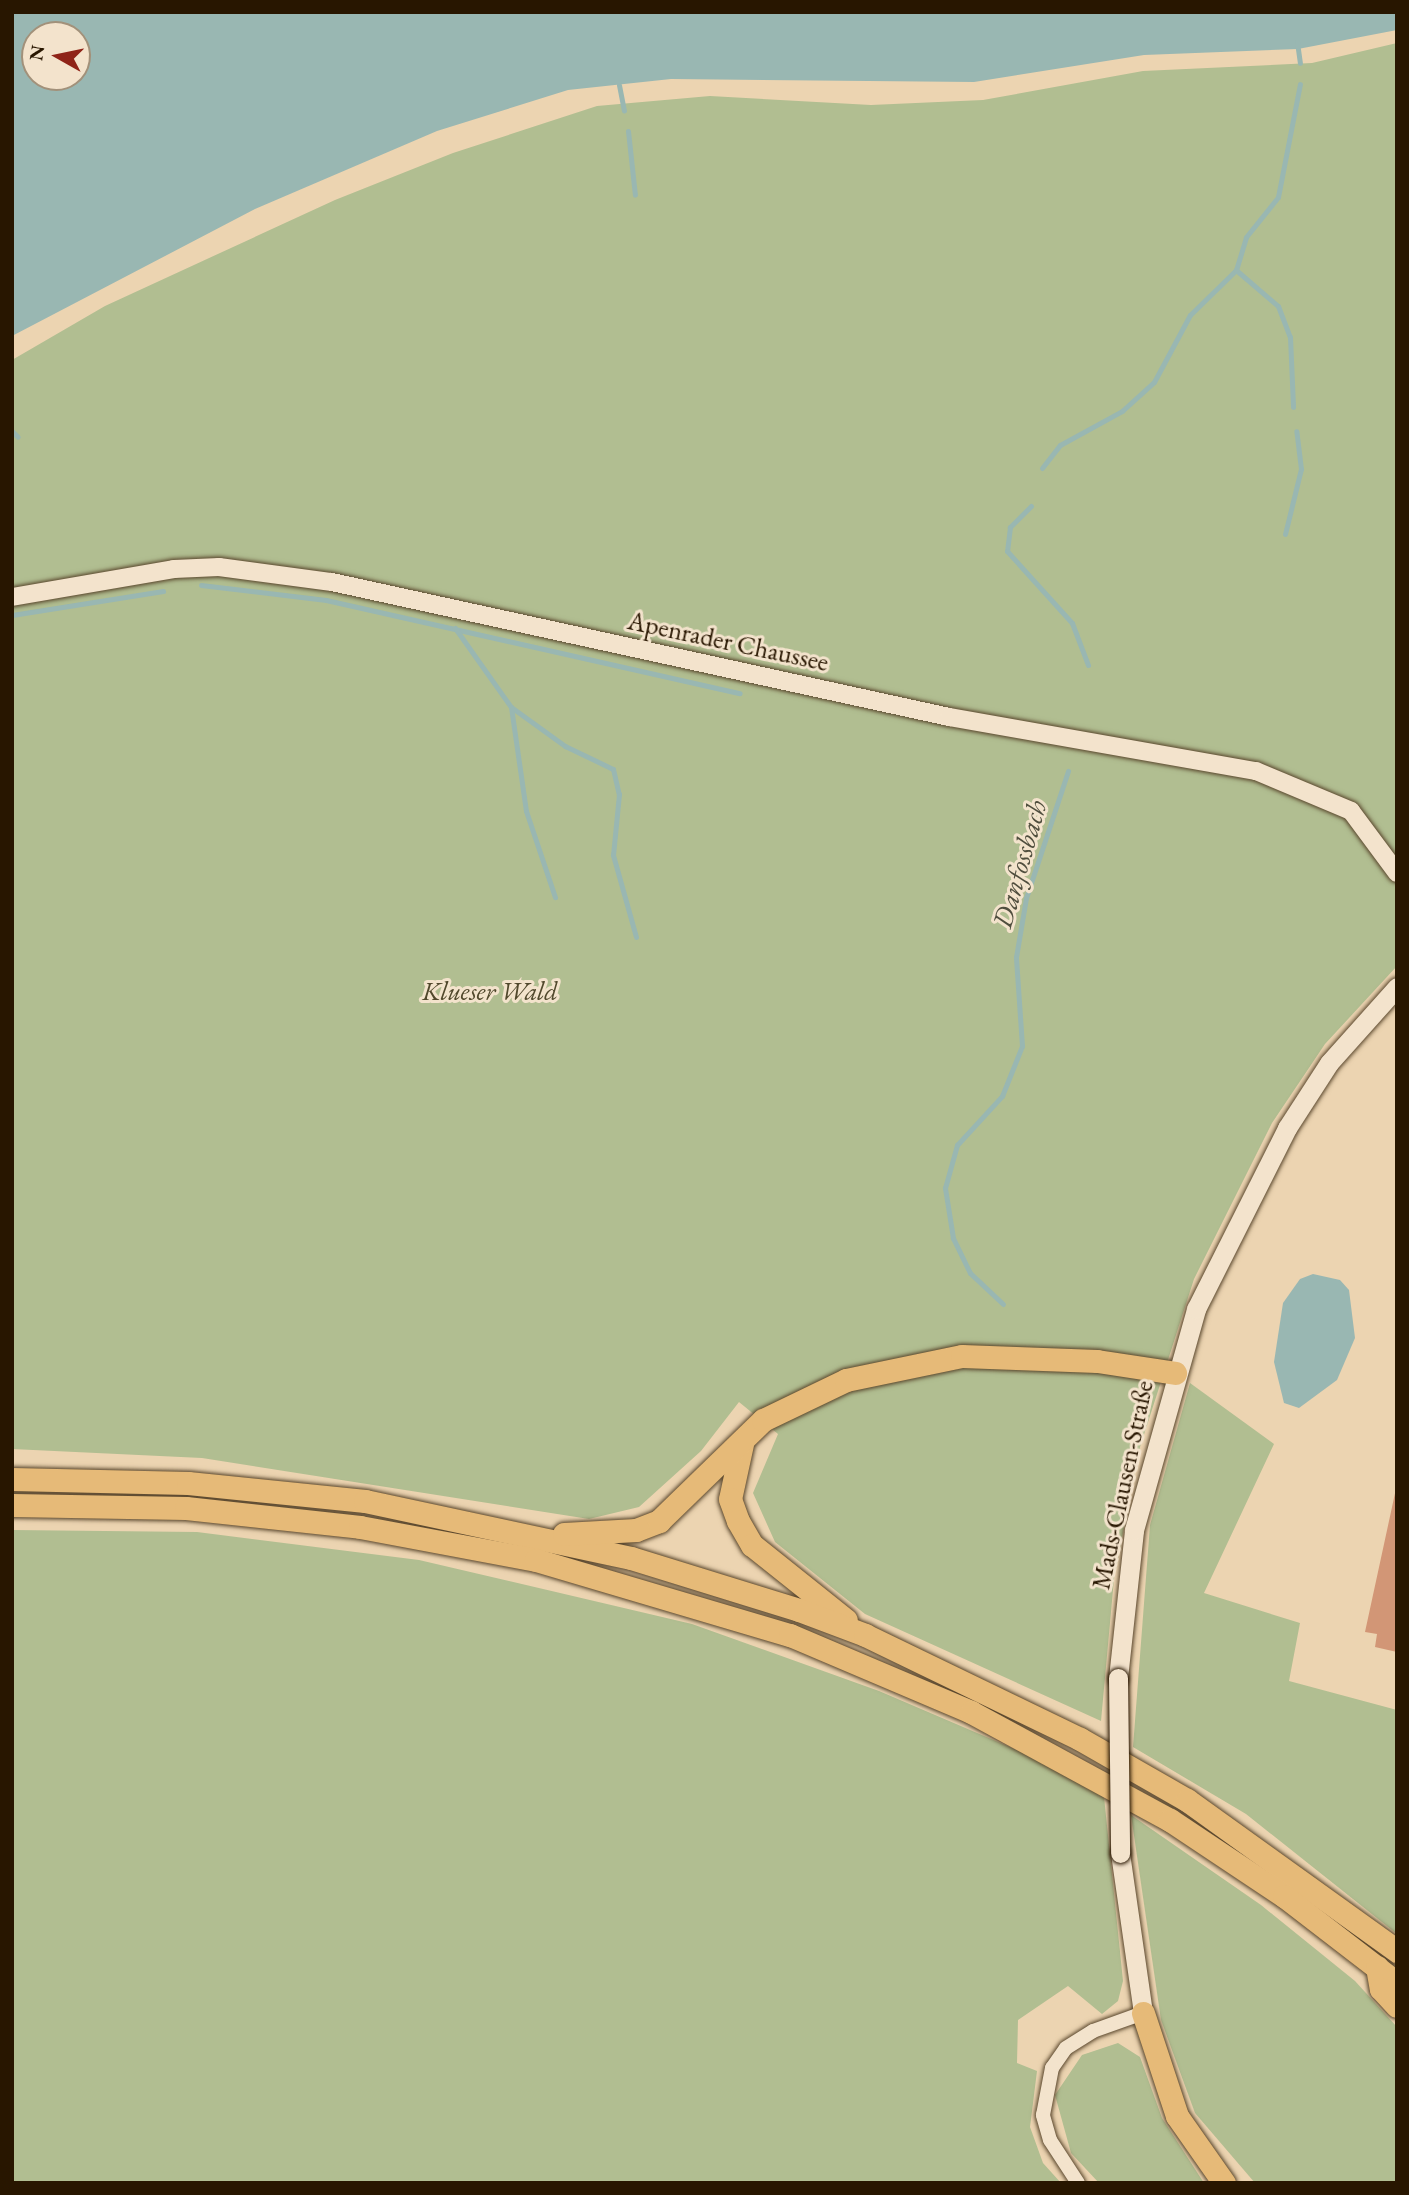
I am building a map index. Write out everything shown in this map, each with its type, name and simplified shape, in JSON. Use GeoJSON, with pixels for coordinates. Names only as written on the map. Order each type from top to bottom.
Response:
{"type":"FeatureCollection","features":[{"type":"Feature","properties":{"kind":"highway"},"geometry":{"type":"LineString","coordinates":[[544,1536],[636,1530],[659,1521],[745,1437],[791,1403],[846,1380],[962,1356],[1097,1361],[1175,1373]]}},
{"type":"Feature","properties":{"kind":"highway"},"geometry":{"type":"LineString","coordinates":[[745,1437],[730,1499],[745,1533],[865,1635]]}},
{"type":"Feature","properties":{"kind":"highway"},"geometry":{"type":"LineString","coordinates":[[12,1479],[283,1492],[544,1536],[718,1583],[865,1635],[1080,1739],[1187,1800],[1397,1951]]}},
{"type":"Feature","properties":{"kind":"highway"},"geometry":{"type":"LineString","coordinates":[[12,1506],[186,1508],[360,1527],[537,1560],[779,1632],[959,1707],[1066,1761],[1171,1820],[1397,1983]]}},
{"type":"Feature","properties":{"kind":"highway"},"geometry":{"type":"LineString","coordinates":[[1377,1967],[1381,1989],[1397,2006]]}},
{"type":"Feature","properties":{"kind":"highway"},"geometry":{"type":"LineString","coordinates":[[1143,2013],[1177,2116],[1224,2183]]}},
{"type":"Feature","properties":{"kind":"main road","name":"Mads-Clausen-Straße"},"geometry":{"type":"LineString","coordinates":[[1143,2013],[1120,1853],[1118,1678],[1134,1530],[1175,1373],[1218,1259],[1287,1128],[1329,1063],[1397,988]]}},
{"type":"Feature","properties":{"kind":"street","name":"Apenrader Chaussee"},"geometry":{"type":"LineString","coordinates":[[12,597],[174,569],[219,568],[332,582],[949,717],[1256,771],[1350,811],[1397,873]]}},
{"type":"Feature","properties":{"kind":"street"},"geometry":{"type":"LineString","coordinates":[[1078,2183],[1049,2140],[1043,2115],[1052,2068],[1066,2048],[1093,2031],[1143,2013]]}},
{"type":"Feature","properties":{"kind":"green space","name":"Klueser Wald"},"geometry":{"type":"Polygon","coordinates":[[[1397,43],[1397,966],[1325,1044],[1272,1123],[1194,1279],[1140,1447],[1114,1579],[1101,1721],[865,1614],[775,1542],[753,1493],[778,1434],[739,1402],[701,1451],[639,1507],[589,1519],[202,1458],[12,1449],[12,360],[105,306],[335,200],[453,153],[597,106],[710,96],[871,105],[983,100],[1143,71],[1312,63],[1397,43]]]}},
{"type":"Feature","properties":{"kind":"green space"},"geometry":{"type":"Polygon","coordinates":[[[1190,1383],[1274,1444],[1204,1593],[1300,1623],[1289,1681],[1397,1710],[1397,1934],[1246,1814],[1133,1747],[1150,1525],[1190,1383]]]}},
{"type":"Feature","properties":{"kind":"green space"},"geometry":{"type":"Polygon","coordinates":[[[12,1530],[197,1532],[419,1560],[692,1624],[879,1691],[1103,1787],[1123,1981],[1118,2001],[1102,2014],[1068,1986],[1018,2020],[1017,2063],[1037,2071],[1030,2127],[1043,2163],[1061,2183],[12,2183],[12,1530]]]}},
{"type":"Feature","properties":{"kind":"green space"},"geometry":{"type":"Polygon","coordinates":[[[1131,1815],[1261,1905],[1355,1981],[1397,2027],[1395,2183],[1255,2183],[1195,2113],[1161,2020],[1131,1815]]]}},
{"type":"Feature","properties":{"kind":"green space"},"geometry":{"type":"Polygon","coordinates":[[[1118,2043],[1140,2057],[1162,2118],[1204,2183],[1099,2183],[1071,2153],[1055,2095],[1082,2055],[1118,2043]]]}},
{"type":"Feature","properties":{"kind":"water"},"geometry":{"type":"Polygon","coordinates":[[[12,12],[1397,12],[1397,30],[1298,49],[1144,55],[974,82],[671,79],[568,90],[437,131],[255,209],[12,336],[12,12]]]}},
{"type":"Feature","properties":{"kind":"water"},"geometry":{"type":"Polygon","coordinates":[[[1313,1274],[1340,1280],[1349,1290],[1355,1338],[1337,1380],[1299,1408],[1284,1403],[1274,1362],[1283,1303],[1300,1279],[1313,1274]]]}},
{"type":"Feature","properties":{"kind":"building"},"geometry":{"type":"Polygon","coordinates":[[[1397,1484],[1397,1652],[1375,1647],[1377,1634],[1365,1632],[1397,1484]]]}},
{"type":"Feature","properties":{"kind":"waterway","name":"Danfossbach"},"geometry":{"type":"LineString","coordinates":[[1297,42],[1300,63]]}},
{"type":"Feature","properties":{"kind":"waterway","name":"Danfossbach"},"geometry":{"type":"LineString","coordinates":[[1042,468],[1060,445],[1122,411],[1154,382],[1190,315],[1236,270],[1246,237],[1278,197],[1300,84]]}},
{"type":"Feature","properties":{"kind":"waterway"},"geometry":{"type":"LineString","coordinates":[[619,85],[624,111]]}},
{"type":"Feature","properties":{"kind":"waterway"},"geometry":{"type":"LineString","coordinates":[[628,131],[635,195]]}},
{"type":"Feature","properties":{"kind":"waterway"},"geometry":{"type":"LineString","coordinates":[[1236,270],[1278,306],[1290,337],[1293,407]]}},
{"type":"Feature","properties":{"kind":"waterway"},"geometry":{"type":"LineString","coordinates":[[12,431],[18,437]]}},
{"type":"Feature","properties":{"kind":"waterway"},"geometry":{"type":"LineString","coordinates":[[1285,534],[1301,469],[1296,431]]}},
{"type":"Feature","properties":{"kind":"waterway","name":"Danfossbach"},"geometry":{"type":"LineString","coordinates":[[1031,506],[1010,527],[1007,551],[1072,623],[1088,665]]}},
{"type":"Feature","properties":{"kind":"waterway"},"geometry":{"type":"LineString","coordinates":[[201,585],[326,600],[740,693]]}},
{"type":"Feature","properties":{"kind":"waterway"},"geometry":{"type":"LineString","coordinates":[[12,615],[163,591]]}},
{"type":"Feature","properties":{"kind":"waterway"},"geometry":{"type":"LineString","coordinates":[[455,628],[511,707],[565,746],[613,769],[619,794],[613,855],[636,937]]}},
{"type":"Feature","properties":{"kind":"waterway"},"geometry":{"type":"LineString","coordinates":[[511,707],[526,811],[555,897]]}},
{"type":"Feature","properties":{"kind":"waterway","name":"Danfossbach"},"geometry":{"type":"LineString","coordinates":[[1003,1304],[970,1273],[953,1238],[945,1188],[957,1145],[1002,1096],[1022,1046],[1016,957],[1026,898],[1068,771]]}}]}
